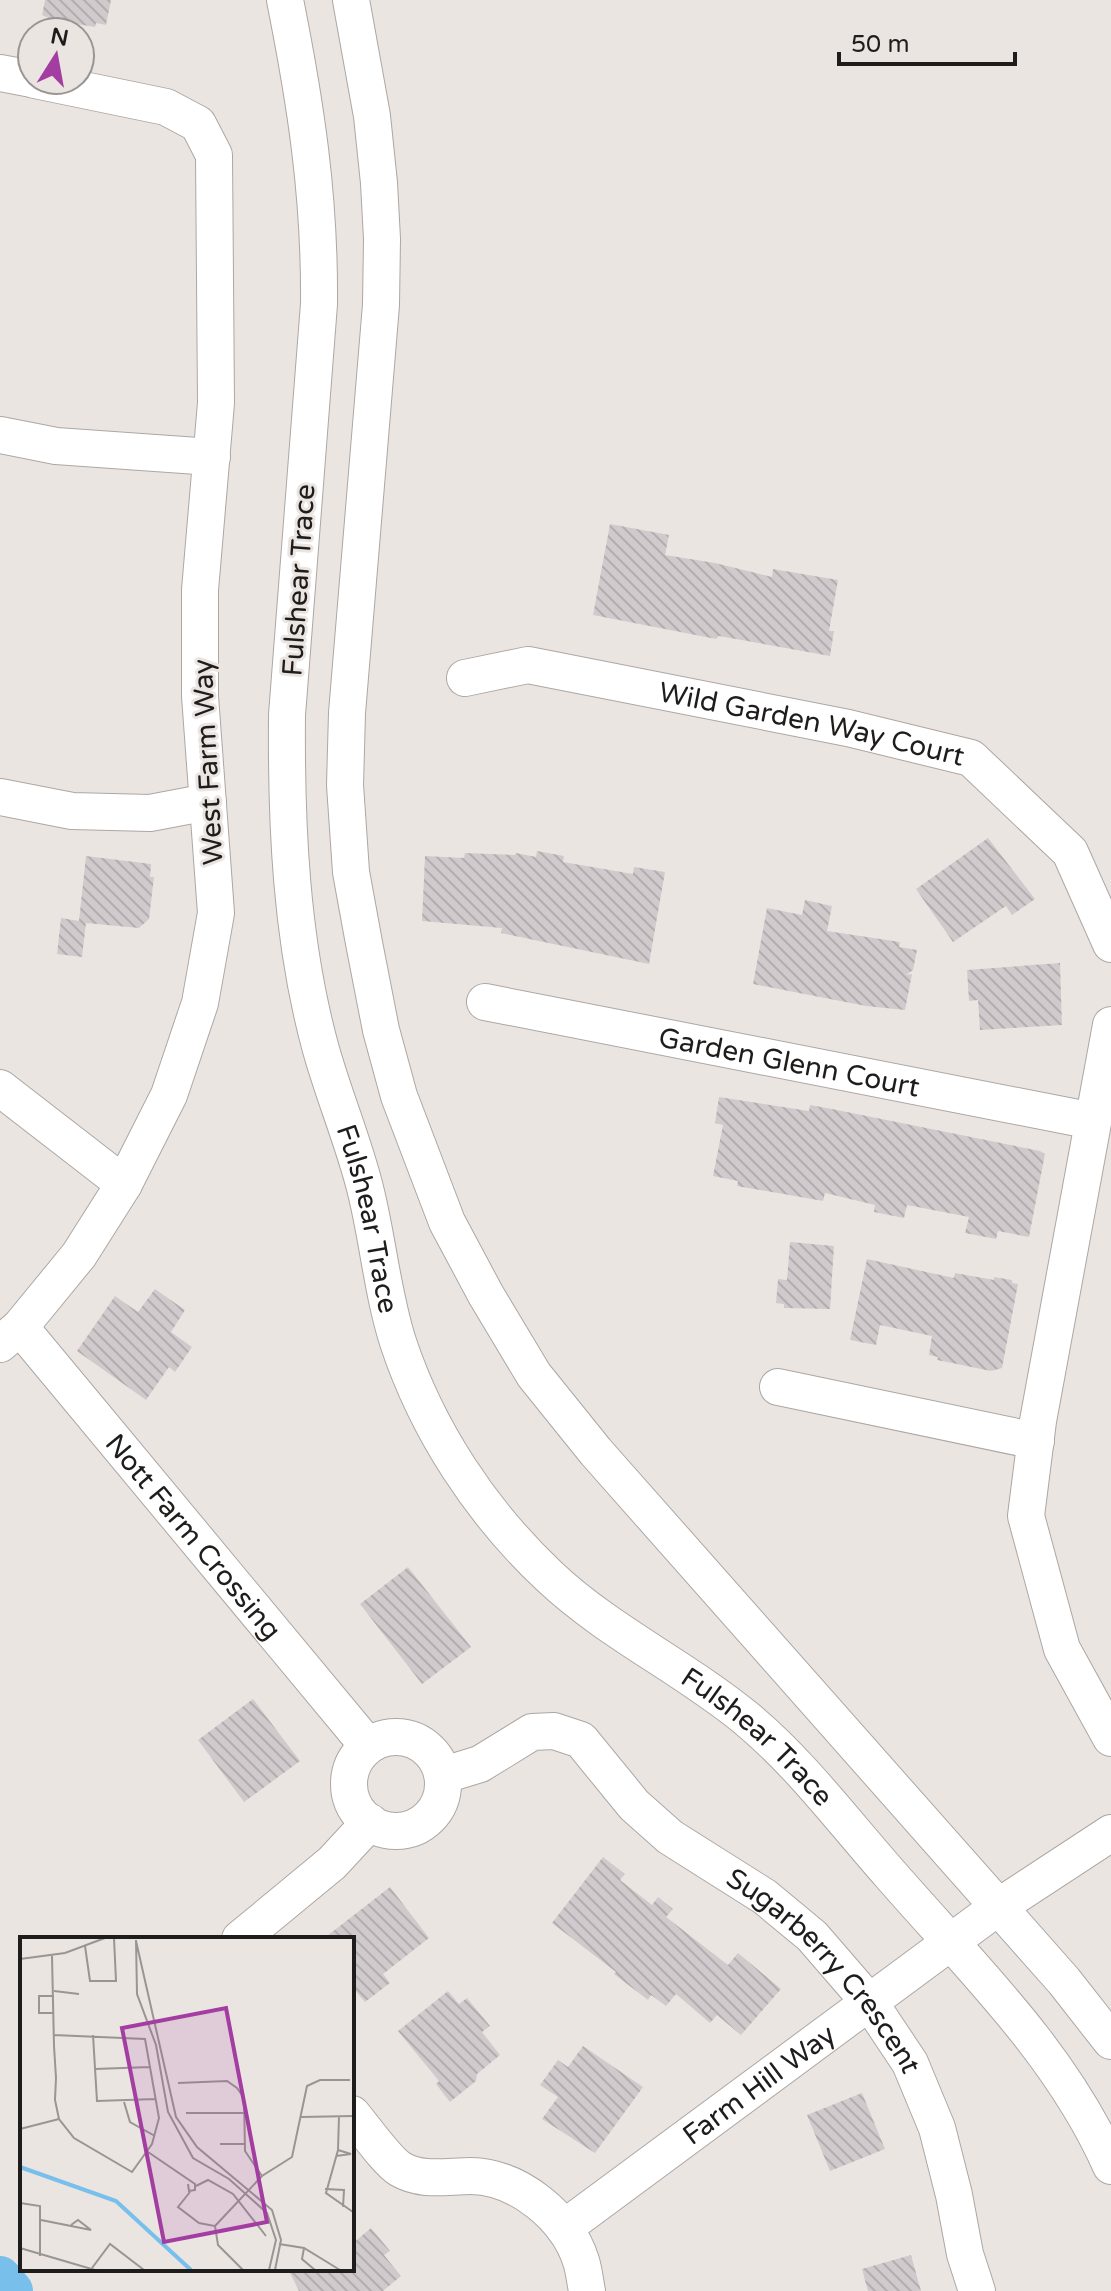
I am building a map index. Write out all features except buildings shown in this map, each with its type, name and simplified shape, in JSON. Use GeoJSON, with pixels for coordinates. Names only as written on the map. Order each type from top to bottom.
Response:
{"type":"FeatureCollection","features":[{"type":"Feature","properties":{"kind":"street","name":"Fulshear Trace"},"geometry":{"type":"LineString","coordinates":[[285,0],[314,168],[320,242],[319,304],[287,715],[292,880],[301,955],[319,1043],[364,1182],[398,1341],[417,1391],[444,1445],[471,1487],[507,1532],[548,1575],[590,1611],[680,1669],[751,1723],[801,1773],[1018,2018],[1066,2081],[1099,2138],[1111,2166]]}},
{"type":"Feature","properties":{"kind":"street"},"geometry":{"type":"LineString","coordinates":[[351,0],[372,116],[382,239],[381,305],[347,713],[345,785],[351,872],[381,1030],[399,1096],[426,1173],[479,1283],[534,1375],[596,1452],[1064,1981],[1111,2041]]}},
{"type":"Feature","properties":{"kind":"street","name":"West Farm Way"},"geometry":{"type":"LineString","coordinates":[[10,1335],[79,1255],[124,1184],[169,1095],[200,1003],[216,913],[200,696],[200,590],[216,403],[214,155],[198,124],[166,107],[96,93]]}},
{"type":"Feature","properties":{"kind":"street"},"geometry":{"type":"LineString","coordinates":[[0,435],[56,446],[212,457]]}},
{"type":"Feature","properties":{"kind":"street","name":"Wild Garden Way Court"},"geometry":{"type":"LineString","coordinates":[[465,678],[528,665],[848,728],[971,758],[1070,852],[1111,944]]}},
{"type":"Feature","properties":{"kind":"street"},"geometry":{"type":"LineString","coordinates":[[0,797],[72,811],[150,813],[208,802]]}},
{"type":"Feature","properties":{"kind":"street"},"geometry":{"type":"LineString","coordinates":[[292,880],[351,872]]}},
{"type":"Feature","properties":{"kind":"street","name":"Garden Glenn Court"},"geometry":{"type":"LineString","coordinates":[[485,1002],[1093,1121]]}},
{"type":"Feature","properties":{"kind":"street"},"geometry":{"type":"LineString","coordinates":[[1111,1025],[1037,1431],[1026,1516],[1062,1649],[1111,1738]]}},
{"type":"Feature","properties":{"kind":"street"},"geometry":{"type":"LineString","coordinates":[[0,1088],[124,1184]]}},
{"type":"Feature","properties":{"kind":"street","name":"Nott Farm Crossing"},"geometry":{"type":"LineString","coordinates":[[10,1335],[368,1746]]}},
{"type":"Feature","properties":{"kind":"street"},"geometry":{"type":"LineString","coordinates":[[778,1387],[1037,1431]]}},
{"type":"Feature","properties":{"kind":"street","name":"Sugarberry Crescent"},"geometry":{"type":"LineString","coordinates":[[444,1775],[480,1764],[532,1732],[554,1731],[581,1740],[634,1805],[670,1837],[765,1897],[812,1936],[870,2003],[910,2063],[937,2128],[965,2254],[977,2291]]}},
{"type":"Feature","properties":{"kind":"street"},"geometry":{"type":"LineString","coordinates":[[392,1736],[421,1743],[438,1760],[444,1775],[443,1793],[437,1809],[426,1821],[405,1831],[388,1831],[370,1822],[356,1808],[349,1782],[352,1766],[368,1746],[392,1736]]}},
{"type":"Feature","properties":{"kind":"street"},"geometry":{"type":"LineString","coordinates":[[242,1937],[332,1863],[370,1822]]}},
{"type":"Feature","properties":{"kind":"street","name":"Farm Hill Way"},"geometry":{"type":"LineString","coordinates":[[564,2228],[998,1907],[1111,1833]]}},
{"type":"Feature","properties":{"kind":"street"},"geometry":{"type":"LineString","coordinates":[[354,2116],[397,2168],[420,2177],[476,2176],[512,2186],[542,2204],[564,2228],[581,2260],[587,2291]]}},
{"type":"Feature","properties":{"kind":"waterway"},"geometry":{"type":"LineString","coordinates":[[0,2277],[12,2291]]}}]}
